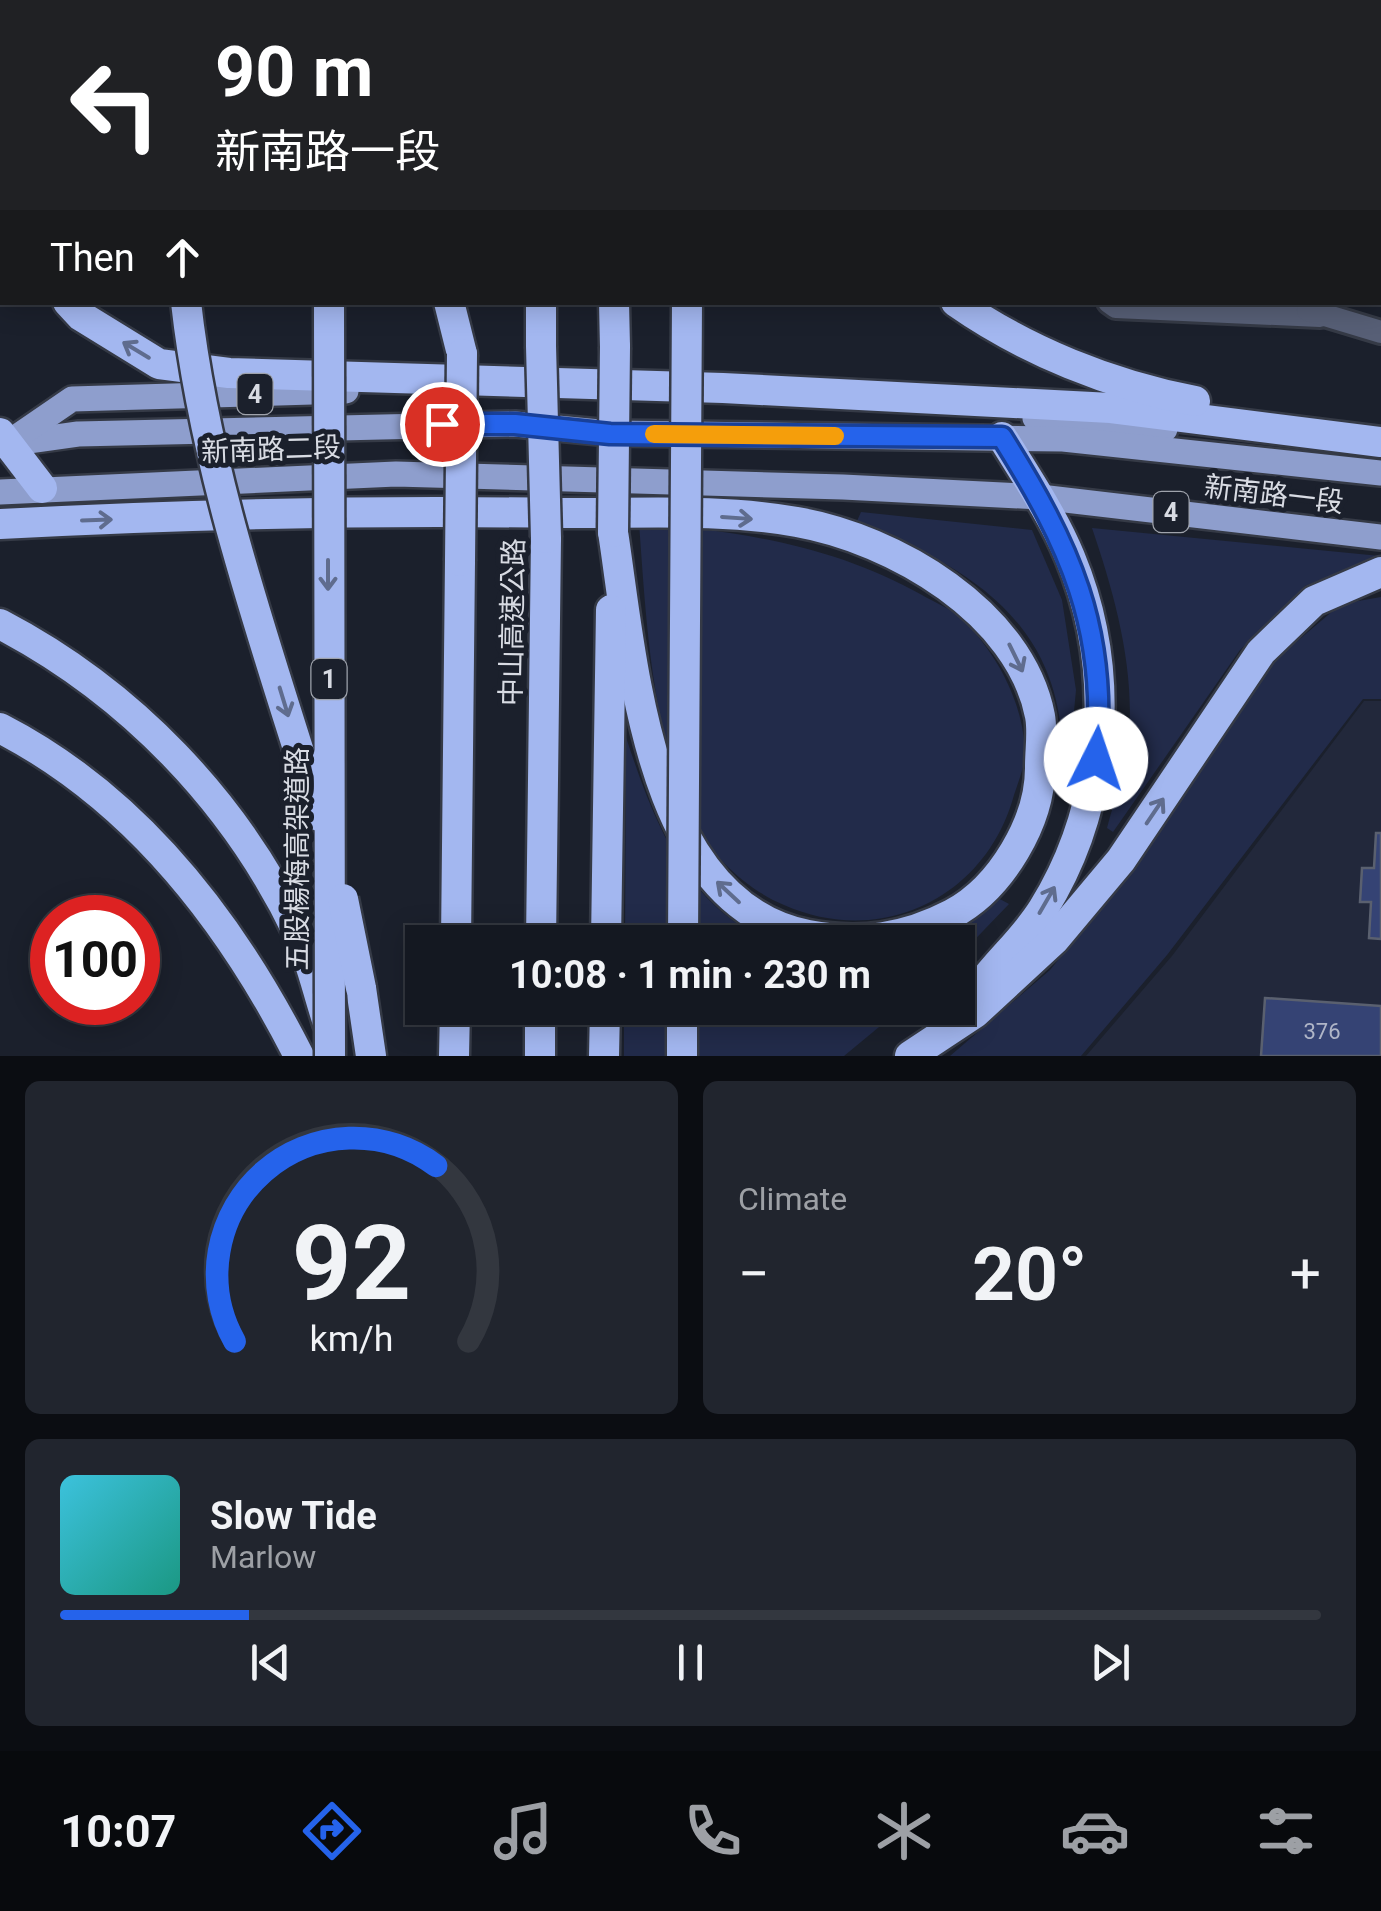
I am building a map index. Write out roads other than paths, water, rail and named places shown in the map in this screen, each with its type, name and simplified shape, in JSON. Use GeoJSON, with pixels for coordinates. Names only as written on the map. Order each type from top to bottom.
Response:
{"type":"FeatureCollection","features":[{"type":"Feature","properties":{"kind":"highway"},"geometry":{"type":"LineString","coordinates":[[71,305],[81,316],[159,364],[229,373],[724,388],[1111,408],[1381,442]]}},
{"type":"Feature","properties":{"kind":"highway"},"geometry":{"type":"LineString","coordinates":[[186,305],[197,398],[341,888],[371,1056]]}},
{"type":"Feature","properties":{"kind":"highway","name":"五股楊梅高架道路"},"geometry":{"type":"LineString","coordinates":[[329,305],[333,1056]]}},
{"type":"Feature","properties":{"kind":"highway"},"geometry":{"type":"LineString","coordinates":[[450,305],[462,354]]}},
{"type":"Feature","properties":{"kind":"highway","name":"中山高速公路"},"geometry":{"type":"LineString","coordinates":[[456,925],[460,305]]}},
{"type":"Feature","properties":{"kind":"highway","name":"中山高速公路"},"geometry":{"type":"LineString","coordinates":[[541,305],[546,538],[541,925]]}},
{"type":"Feature","properties":{"kind":"highway"},"geometry":{"type":"LineString","coordinates":[[606,925],[614,305]]}},
{"type":"Feature","properties":{"kind":"highway"},"geometry":{"type":"LineString","coordinates":[[682,925],[687,305]]}},
{"type":"Feature","properties":{"kind":"highway"},"geometry":{"type":"LineString","coordinates":[[960,305],[996,331],[1158,394],[1381,428]]}},
{"type":"Feature","properties":{"kind":"highway"},"geometry":{"type":"LineString","coordinates":[[945,1032],[1044,907],[1078,836],[1096,759],[1099,680],[1089,616],[1069,554],[1040,497],[1002,437]]}},
{"type":"Feature","properties":{"kind":"highway"},"geometry":{"type":"LineString","coordinates":[[1,442],[42,488]]}},
{"type":"Feature","properties":{"kind":"highway"},"geometry":{"type":"LineString","coordinates":[[0,524],[354,510],[704,515],[797,522],[858,540],[940,580],[982,614],[1013,648],[1040,716],[1040,777],[1032,817],[1005,864],[967,906],[919,931],[871,940],[829,940],[790,932],[732,898],[704,868],[676,821],[658,772],[612,532]]}},
{"type":"Feature","properties":{"kind":"highway"},"geometry":{"type":"LineString","coordinates":[[910,1056],[975,1013],[1054,940],[1121,860],[1262,652],[1314,600],[1381,572]]}},
{"type":"Feature","properties":{"kind":"highway"},"geometry":{"type":"LineString","coordinates":[[0,624],[72,665],[130,712],[192,772],[256,858],[300,938],[333,1056]]}},
{"type":"Feature","properties":{"kind":"highway"},"geometry":{"type":"LineString","coordinates":[[0,728],[91,786],[170,860],[250,968],[299,1056]]}},
{"type":"Feature","properties":{"kind":"highway"},"geometry":{"type":"LineString","coordinates":[[454,1056],[455,1025]]}},
{"type":"Feature","properties":{"kind":"highway"},"geometry":{"type":"LineString","coordinates":[[540,1025],[540,1056]]}},
{"type":"Feature","properties":{"kind":"highway"},"geometry":{"type":"LineString","coordinates":[[604,1056],[605,1025]]}},
{"type":"Feature","properties":{"kind":"highway"},"geometry":{"type":"LineString","coordinates":[[682,1025],[682,1056]]}},
{"type":"Feature","properties":{"kind":"main road","name":"新南路二段"},"geometry":{"type":"LineString","coordinates":[[1,442],[72,399],[343,391],[518,394]]}},
{"type":"Feature","properties":{"kind":"main road","name":"新南路一段"},"geometry":{"type":"LineString","coordinates":[[518,394],[961,412],[1155,428],[1381,454]]}},
{"type":"Feature","properties":{"kind":"main road","name":"新南路二段"},"geometry":{"type":"LineString","coordinates":[[1,442],[78,434],[515,424]]}},
{"type":"Feature","properties":{"kind":"main road","name":"新南路一段"},"geometry":{"type":"LineString","coordinates":[[515,424],[610,434],[1064,439],[1381,474]]}},
{"type":"Feature","properties":{"kind":"main road","name":"新南路二段"},"geometry":{"type":"LineString","coordinates":[[42,488],[396,474],[502,479]]}},
{"type":"Feature","properties":{"kind":"main road","name":"新南路一段"},"geometry":{"type":"LineString","coordinates":[[502,479],[1040,497],[1381,536]]}},
{"type":"Feature","properties":{"kind":"main road","name":"4"},"geometry":{"type":"LineString","coordinates":[[0,492],[42,488]]}},
{"type":"Feature","properties":{"kind":"main road","name":"4"},"geometry":{"type":"LineString","coordinates":[[0,505],[42,488]]}},
{"type":"Feature","properties":{"kind":"street"},"geometry":{"type":"LineString","coordinates":[[1114,305],[1320,316],[1381,332]]}},
{"type":"Feature","properties":{"kind":"street"},"geometry":{"type":"LineString","coordinates":[[1299,305],[1320,316]]}}]}
